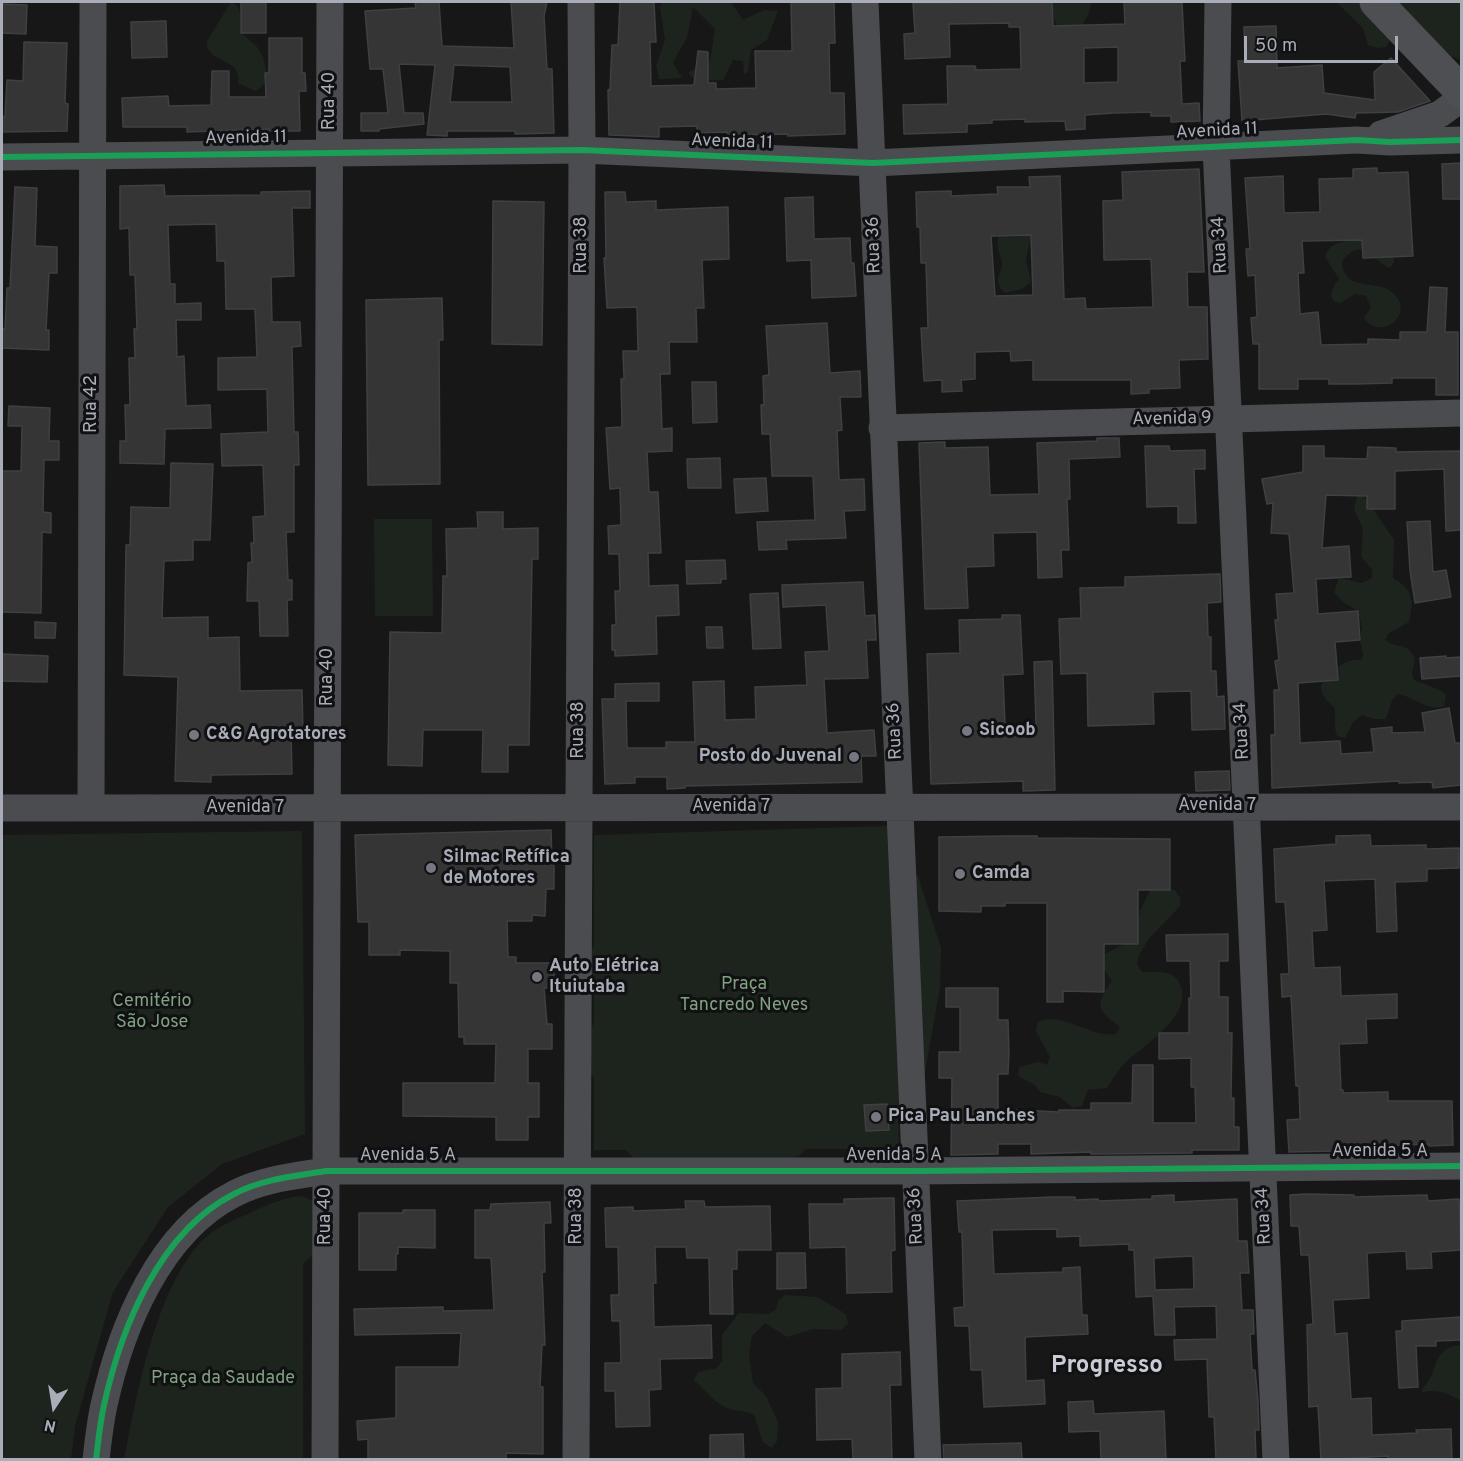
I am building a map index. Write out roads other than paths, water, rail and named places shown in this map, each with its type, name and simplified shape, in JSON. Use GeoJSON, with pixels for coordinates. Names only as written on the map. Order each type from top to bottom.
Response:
{"type":"FeatureCollection","features":[{"type":"Feature","properties":{"kind":"main road"},"geometry":{"type":"LineString","coordinates":[[1376,2],[1461,92]]}},
{"type":"Feature","properties":{"kind":"street","name":"Rua 42"},"geometry":{"type":"LineString","coordinates":[[91,807],[93,2]]}},
{"type":"Feature","properties":{"kind":"street","name":"Rua 40"},"geometry":{"type":"LineString","coordinates":[[325,1460],[330,2]]}},
{"type":"Feature","properties":{"kind":"street","name":"Rua 38"},"geometry":{"type":"LineString","coordinates":[[576,1460],[581,2]]}},
{"type":"Feature","properties":{"kind":"street","name":"Rua 36"},"geometry":{"type":"LineString","coordinates":[[865,2],[928,1460]]}},
{"type":"Feature","properties":{"kind":"street","name":"Rua 34"},"geometry":{"type":"LineString","coordinates":[[1218,2],[1216,147],[1276,1460]]}},
{"type":"Feature","properties":{"kind":"street","name":"Avenida 11"},"geometry":{"type":"LineString","coordinates":[[1357,140],[1440,114],[1461,98]]}},
{"type":"Feature","properties":{"kind":"street","name":"Avenida 11"},"geometry":{"type":"LineString","coordinates":[[2,157],[582,150],[873,164],[1357,140],[1390,142],[1461,140]]}},
{"type":"Feature","properties":{"kind":"street","name":"Avenida 9"},"geometry":{"type":"LineString","coordinates":[[882,428],[1461,413]]}},
{"type":"Feature","properties":{"kind":"street","name":"Avenida 7"},"geometry":{"type":"LineString","coordinates":[[2,808],[1461,807]]}},
{"type":"Feature","properties":{"kind":"street","name":"Avenida 5 A"},"geometry":{"type":"LineString","coordinates":[[327,1171],[915,1171],[1461,1166]]}},
{"type":"Feature","properties":{"kind":"street"},"geometry":{"type":"LineString","coordinates":[[96,1460],[103,1407],[124,1337],[142,1294],[167,1252],[201,1216],[234,1194],[272,1180],[327,1171]]}},
{"type":"Feature","properties":{"kind":"place","name":"Sicoob"},"geometry":{"type":"Point","coordinates":[967,731]}},
{"type":"Feature","properties":{"kind":"place","name":"C&G Agrotatores"},"geometry":{"type":"Point","coordinates":[194,735]}},
{"type":"Feature","properties":{"kind":"place","name":"Posto do Juvenal"},"geometry":{"type":"Point","coordinates":[854,757]}},
{"type":"Feature","properties":{"kind":"place","name":"Silmac Retífica de Motores"},"geometry":{"type":"Point","coordinates":[431,868]}},
{"type":"Feature","properties":{"kind":"place","name":"Camda"},"geometry":{"type":"Point","coordinates":[960,874]}},
{"type":"Feature","properties":{"kind":"place","name":"Auto Elétrica Ituiutaba"},"geometry":{"type":"Point","coordinates":[537,977]}},
{"type":"Feature","properties":{"kind":"place","name":"Pica Pau Lanches"},"geometry":{"type":"Point","coordinates":[876,1117]}},
{"type":"Feature","properties":{"kind":"district","name":"Progresso"},"geometry":{"type":"Point","coordinates":[1107,1367]}},
{"type":"Feature","properties":{"kind":"park label","name":"Praça Tancredo Neves"},"geometry":{"type":"Point","coordinates":[744,995]}},
{"type":"Feature","properties":{"kind":"park label","name":"Cemitério São Jose"},"geometry":{"type":"Point","coordinates":[152,1012]}},
{"type":"Feature","properties":{"kind":"park label","name":"Praça da Saudade"},"geometry":{"type":"Point","coordinates":[223,1379]}}]}
